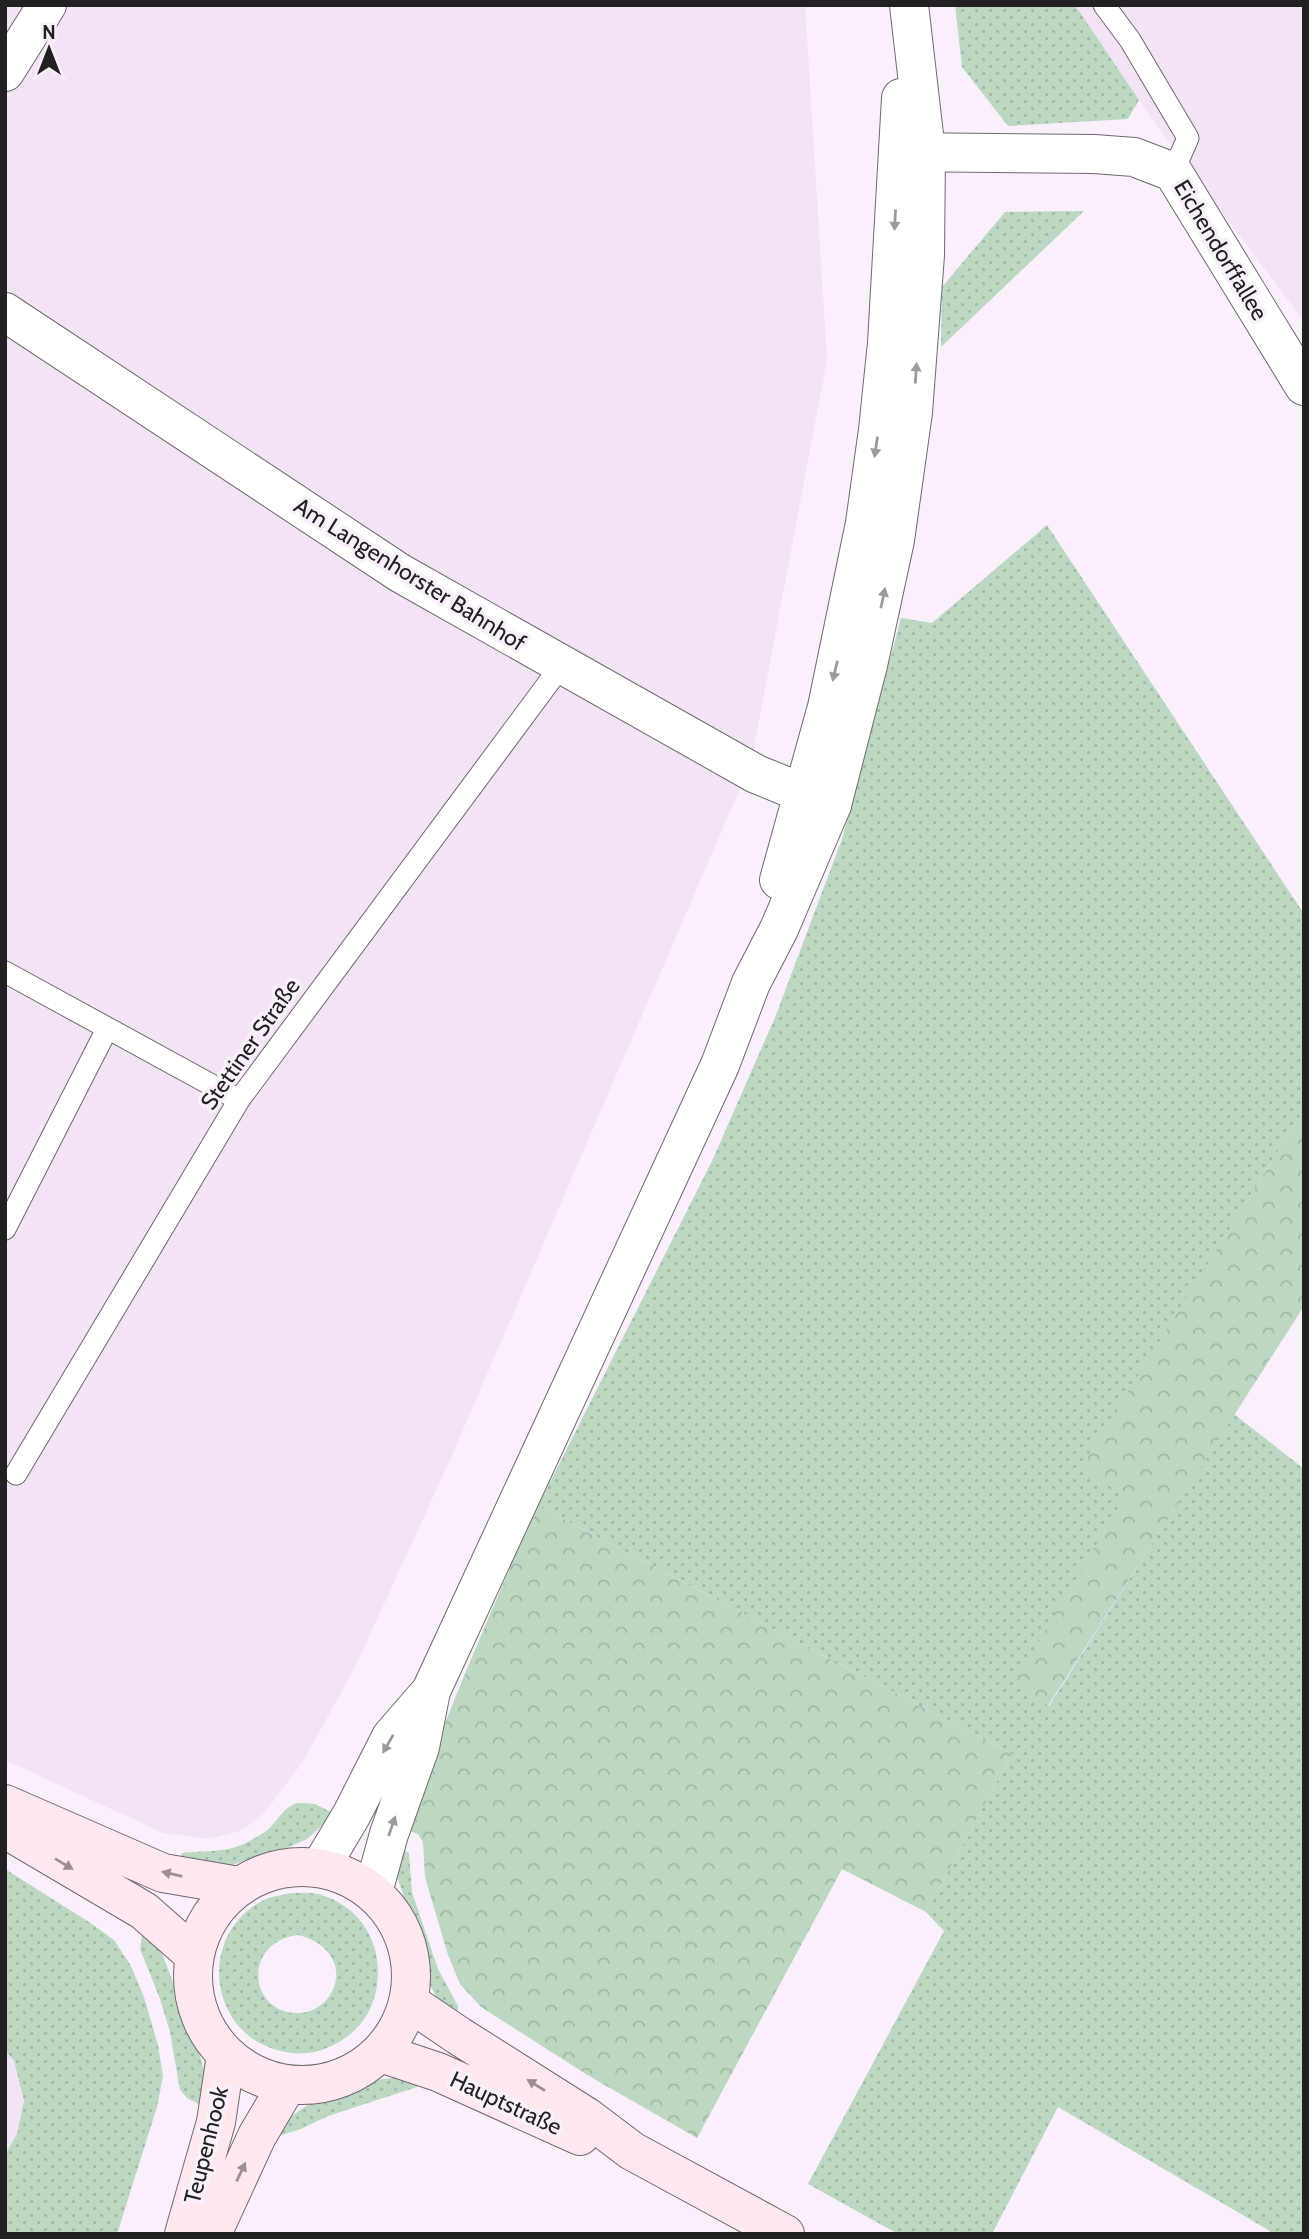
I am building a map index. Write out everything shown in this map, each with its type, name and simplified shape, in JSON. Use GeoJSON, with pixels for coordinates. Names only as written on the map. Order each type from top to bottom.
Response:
{"type":"FeatureCollection","features":[{"type":"Feature","properties":{"kind":"main road"},"geometry":{"type":"LineString","coordinates":[[5,1804],[163,1873],[239,1886]]}},
{"type":"Feature","properties":{"kind":"main road"},"geometry":{"type":"LineString","coordinates":[[5,1829],[144,1911],[194,1955]]}},
{"type":"Feature","properties":{"kind":"main road"},"geometry":{"type":"LineString","coordinates":[[292,1866],[320,1868],[348,1876],[373,1892],[393,1915],[407,1941],[412,1972],[409,2002],[398,2029],[381,2053],[353,2073],[321,2084],[287,2085],[254,2074],[226,2055],[209,2034],[197,2009],[192,1982],[194,1955],[210,1916],[239,1886],[264,1873],[292,1866]]}},
{"type":"Feature","properties":{"kind":"main road","name":"Hauptstraße"},"geometry":{"type":"LineString","coordinates":[[409,2002],[587,2117],[632,2151],[785,2234]]}},
{"type":"Feature","properties":{"kind":"main road","name":"Hauptstraße"},"geometry":{"type":"LineString","coordinates":[[381,2053],[438,2072],[580,2136],[632,2151]]}},
{"type":"Feature","properties":{"kind":"main road","name":"Teupenhook"},"geometry":{"type":"LineString","coordinates":[[184,2234],[216,2122],[226,2055]]}},
{"type":"Feature","properties":{"kind":"main road","name":"Teupenhook"},"geometry":{"type":"LineString","coordinates":[[212,2234],[257,2136],[287,2085]]}},
{"type":"Feature","properties":{"kind":"street"},"geometry":{"type":"LineString","coordinates":[[5,72],[47,5]]}},
{"type":"Feature","properties":{"kind":"street"},"geometry":{"type":"LineString","coordinates":[[373,1892],[389,1834],[420,1747],[431,1691],[720,1065],[751,983],[779,929],[817,799],[869,665],[895,540],[910,438],[925,255],[912,152],[907,5]]}},
{"type":"Feature","properties":{"kind":"street","name":"Eichendorffallee"},"geometry":{"type":"LineString","coordinates":[[912,152],[1134,157],[1174,172],[1304,386]]}},
{"type":"Feature","properties":{"kind":"street","name":"Am Langenhorster Bahnhof"},"geometry":{"type":"LineString","coordinates":[[5,312],[400,573],[756,775],[817,799]]}},
{"type":"Feature","properties":{"kind":"street"},"geometry":{"type":"LineString","coordinates":[[320,1868],[352,1814],[391,1737],[431,1691]]}},
{"type":"Feature","properties":{"kind":"lane"},"geometry":{"type":"LineString","coordinates":[[1104,5],[1130,40],[1188,138],[1174,172]]}},
{"type":"Feature","properties":{"kind":"lane","name":"Stettiner Straße"},"geometry":{"type":"LineString","coordinates":[[16,1474],[239,1100],[561,666]]}},
{"type":"Feature","properties":{"kind":"lane"},"geometry":{"type":"LineString","coordinates":[[5,972],[239,1100]]}},
{"type":"Feature","properties":{"kind":"lane"},"geometry":{"type":"LineString","coordinates":[[5,1229],[107,1028]]}},
{"type":"Feature","properties":{"kind":"shaded area"},"geometry":{"type":"Polygon","coordinates":[[[5,5],[805,5],[827,360],[751,763],[450,1460],[355,1667],[304,1760],[266,1811],[237,1832],[208,1839],[163,1833],[5,1760],[5,5]]]}},
{"type":"Feature","properties":{"kind":"shaded area"},"geometry":{"type":"Polygon","coordinates":[[[1075,5],[1304,5],[1304,322],[1152,119],[1075,5]]]}},
{"type":"Feature","properties":{"kind":"shaded area"},"geometry":{"type":"Polygon","coordinates":[[[5,2050],[14,2061],[24,2101],[17,2134],[5,2155],[5,2050]]]}},
{"type":"Feature","properties":{"kind":"green space"},"geometry":{"type":"Polygon","coordinates":[[[955,5],[1075,5],[1139,100],[1128,119],[1008,126],[962,67],[955,5]]]}},
{"type":"Feature","properties":{"kind":"green space"},"geometry":{"type":"Polygon","coordinates":[[[1084,211],[941,347],[942,287],[1005,212],[1084,211]]]}},
{"type":"Feature","properties":{"kind":"green space"},"geometry":{"type":"Polygon","coordinates":[[[1047,525],[1304,914],[1304,1110],[1081,1468],[1126,1495],[1015,1683],[1049,1706],[1234,1414],[1304,1469],[1304,2234],[1270,2234],[1270,2231],[1058,2107],[992,2234],[898,2234],[808,2184],[944,1931],[926,1912],[1012,1754],[538,1506],[712,1161],[776,1015],[842,839],[901,618],[932,623],[1047,525]]]}},
{"type":"Feature","properties":{"kind":"green space"},"geometry":{"type":"Polygon","coordinates":[[[1304,1110],[1304,1306],[1048,1706],[1014,1683],[1125,1496],[1080,1468],[1304,1110]]]}},
{"type":"Feature","properties":{"kind":"green space"},"geometry":{"type":"Polygon","coordinates":[[[538,1506],[1012,1754],[926,1912],[842,1869],[697,2138],[589,2076],[481,2007],[460,1984],[448,1955],[425,1877],[423,1842],[418,1834],[404,1829],[468,1666],[538,1506]]]}},
{"type":"Feature","properties":{"kind":"green space"},"geometry":{"type":"Polygon","coordinates":[[[298,1803],[315,1804],[335,1814],[307,1839],[280,1851],[256,1856],[227,1867],[176,1865],[182,1853],[225,1850],[254,1839],[266,1831],[284,1811],[298,1803]]]}},
{"type":"Feature","properties":{"kind":"green space"},"geometry":{"type":"Polygon","coordinates":[[[400,1848],[409,1853],[412,1892],[438,1969],[458,2006],[456,2021],[437,1999],[425,1974],[420,1941],[397,1877],[400,1848]]]}},
{"type":"Feature","properties":{"kind":"green space"},"geometry":{"type":"Polygon","coordinates":[[[5,1869],[114,1940],[131,1966],[144,1997],[158,2045],[163,2076],[157,2107],[117,2234],[5,2234],[5,2155],[17,2134],[24,2101],[14,2061],[5,2050],[5,1869]]]}},
{"type":"Feature","properties":{"kind":"green space"},"geometry":{"type":"Polygon","coordinates":[[[291,1893],[318,1894],[337,1901],[352,1912],[364,1925],[377,1958],[375,1995],[364,2019],[341,2041],[310,2053],[284,2052],[253,2039],[236,2022],[224,2002],[219,1979],[221,1956],[229,1933],[244,1914],[266,1899],[291,1893]],[[297,1935],[279,1941],[266,1951],[260,1964],[258,1978],[262,1992],[270,2003],[283,2011],[308,2012],[322,2004],[334,1987],[336,1977],[332,1958],[326,1949],[297,1935]]]}},
{"type":"Feature","properties":{"kind":"green space"},"geometry":{"type":"Polygon","coordinates":[[[143,1929],[162,1953],[199,2052],[206,2078],[206,2108],[187,2098],[180,2090],[170,2032],[140,1949],[143,1929]]]}},
{"type":"Feature","properties":{"kind":"green space"},"geometry":{"type":"Polygon","coordinates":[[[393,2078],[407,2079],[420,2086],[328,2116],[301,2129],[281,2135],[275,2134],[298,2111],[328,2094],[360,2083],[393,2078]]]}}]}
